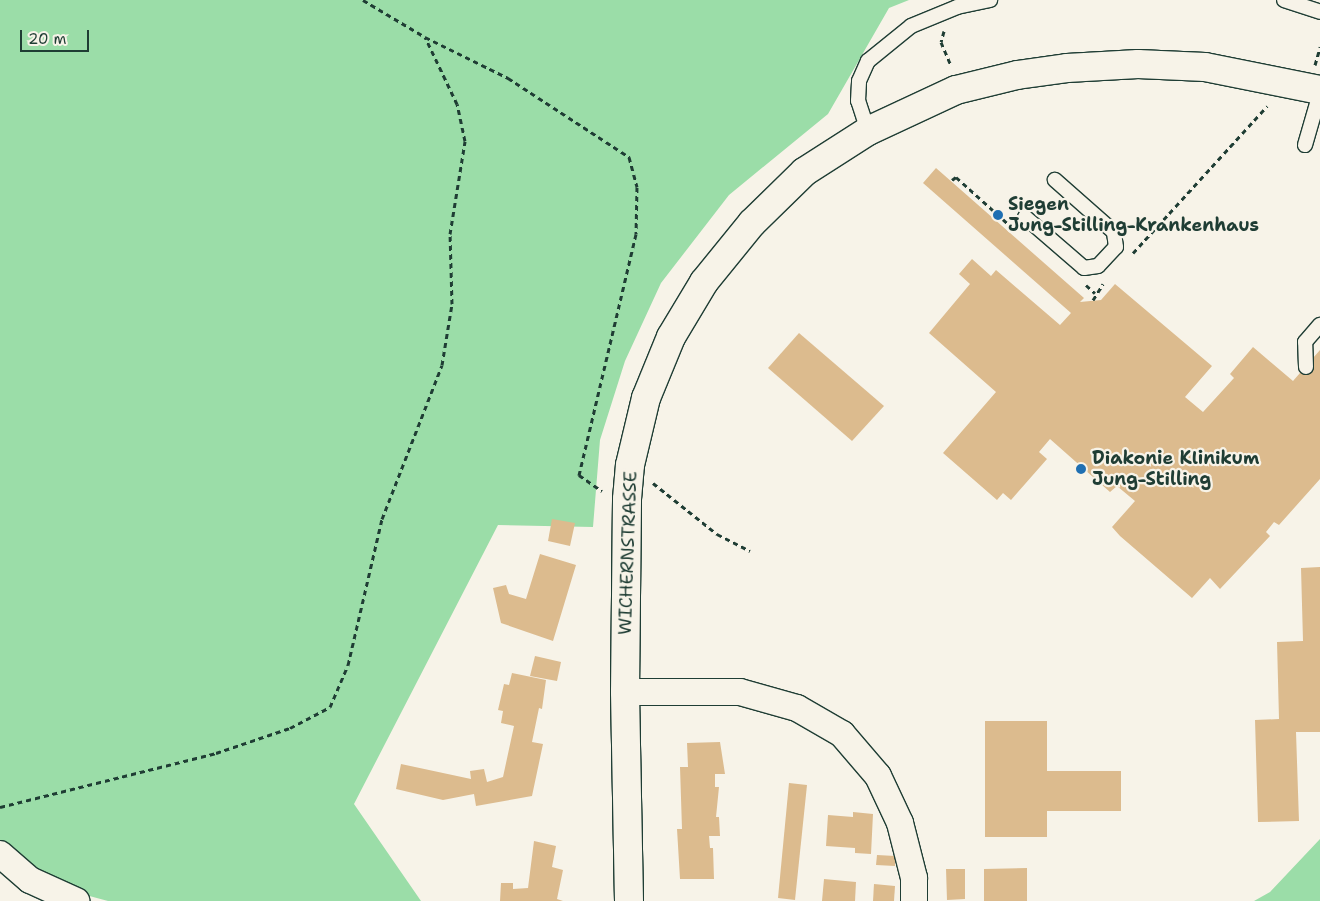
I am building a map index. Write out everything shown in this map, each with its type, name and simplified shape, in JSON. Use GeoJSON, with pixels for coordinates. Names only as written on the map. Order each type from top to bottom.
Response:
{"type":"FeatureCollection","features":[{"type":"Feature","properties":{"kind":"street","name":"WICHERNSTRASSE"},"geometry":{"type":"LineString","coordinates":[[629,901],[625,692],[627,508],[630,466],[646,398],[671,337],[704,282],[752,223],[804,172],[868,131],[956,90],[1067,68],[1138,64],[1205,67],[1320,91]]}},
{"type":"Feature","properties":{"kind":"street"},"geometry":{"type":"LineString","coordinates":[[625,692],[740,692],[797,708],[842,734],[878,776],[900,823],[914,878],[914,901]]}},
{"type":"Feature","properties":{"kind":"street"},"geometry":{"type":"LineString","coordinates":[[0,854],[30,880],[76,901]]}},
{"type":"Feature","properties":{"kind":"lane"},"geometry":{"type":"LineString","coordinates":[[868,131],[858,101],[859,81],[868,61],[911,26],[957,7],[990,0]]}},
{"type":"Feature","properties":{"kind":"lane"},"geometry":{"type":"LineString","coordinates":[[1284,0],[1320,12]]}},
{"type":"Feature","properties":{"kind":"lane"},"geometry":{"type":"LineString","coordinates":[[1305,145],[1320,91]]}},
{"type":"Feature","properties":{"kind":"lane"},"geometry":{"type":"LineString","coordinates":[[1026,216],[1084,268],[1098,266],[1116,247],[1114,232],[1055,180]]}},
{"type":"Feature","properties":{"kind":"lane"},"geometry":{"type":"LineString","coordinates":[[1306,367],[1305,342],[1320,325]]}},
{"type":"Feature","properties":{"kind":"path"},"geometry":{"type":"LineString","coordinates":[[363,0],[425,37],[508,78],[629,156],[637,187],[636,234],[578,475],[627,508]]}},
{"type":"Feature","properties":{"kind":"path"},"geometry":{"type":"LineString","coordinates":[[0,807],[216,753],[290,728],[330,707],[348,665],[382,518],[442,365],[452,304],[450,234],[465,141],[457,104],[425,37]]}},
{"type":"Feature","properties":{"kind":"path"},"geometry":{"type":"LineString","coordinates":[[941,42],[950,62]]}},
{"type":"Feature","properties":{"kind":"path"},"geometry":{"type":"LineString","coordinates":[[1316,61],[1320,48]]}},
{"type":"Feature","properties":{"kind":"path"},"geometry":{"type":"LineString","coordinates":[[1153,232],[1266,106]]}},
{"type":"Feature","properties":{"kind":"path"},"geometry":{"type":"LineString","coordinates":[[1093,300],[1095,293]]}},
{"type":"Feature","properties":{"kind":"path"},"geometry":{"type":"LineString","coordinates":[[630,466],[717,534],[750,551]]}},
{"type":"Feature","properties":{"kind":"green space"},"geometry":{"type":"Polygon","coordinates":[[[0,0],[909,0],[889,8],[828,114],[729,195],[661,283],[625,361],[600,440],[593,527],[498,525],[354,804],[421,901],[108,901],[0,872],[0,0]]]}},
{"type":"Feature","properties":{"kind":"green space"},"geometry":{"type":"Polygon","coordinates":[[[1320,839],[1320,901],[1254,901],[1270,892],[1320,839]]]}},
{"type":"Feature","properties":{"kind":"building"},"geometry":{"type":"Polygon","coordinates":[[[936,168],[1084,298],[1080,302],[1101,300],[1115,284],[1212,366],[1185,397],[1203,412],[1234,378],[1230,374],[1253,347],[1293,381],[1320,350],[1320,479],[1279,525],[1274,522],[1266,532],[1270,536],[1220,589],[1210,578],[1192,598],[1120,536],[1112,527],[1135,501],[1117,486],[1110,492],[1050,439],[1039,452],[1047,459],[1011,500],[1003,493],[997,500],[943,453],[996,392],[929,333],[970,284],[959,274],[972,259],[991,276],[996,270],[1060,325],[1071,313],[923,183],[936,168]]]}},
{"type":"Feature","properties":{"kind":"building"},"geometry":{"type":"Polygon","coordinates":[[[799,333],[884,406],[852,441],[768,368],[799,333]]]}},
{"type":"Feature","properties":{"kind":"building"},"geometry":{"type":"Polygon","coordinates":[[[552,519],[575,523],[570,546],[548,541],[552,519]]]}},
{"type":"Feature","properties":{"kind":"building"},"geometry":{"type":"Polygon","coordinates":[[[540,554],[576,565],[553,641],[501,623],[493,588],[506,585],[509,594],[526,599],[540,554]]]}},
{"type":"Feature","properties":{"kind":"building"},"geometry":{"type":"Polygon","coordinates":[[[1320,567],[1320,732],[1296,732],[1299,821],[1258,822],[1255,720],[1279,719],[1277,642],[1303,641],[1301,568],[1320,567]]]}},
{"type":"Feature","properties":{"kind":"building"},"geometry":{"type":"Polygon","coordinates":[[[535,656],[561,662],[557,681],[530,676],[535,656]]]}},
{"type":"Feature","properties":{"kind":"building"},"geometry":{"type":"Polygon","coordinates":[[[512,673],[546,680],[542,709],[539,708],[532,742],[543,744],[532,796],[476,806],[474,794],[443,800],[396,789],[401,764],[471,779],[470,771],[484,769],[487,782],[503,777],[514,726],[501,723],[503,711],[498,710],[504,684],[509,685],[512,673]]]}},
{"type":"Feature","properties":{"kind":"building"},"geometry":{"type":"Polygon","coordinates":[[[985,721],[1047,721],[1047,771],[1121,771],[1121,811],[1047,811],[1047,837],[985,837],[985,721]]]}},
{"type":"Feature","properties":{"kind":"building"},"geometry":{"type":"Polygon","coordinates":[[[720,742],[725,774],[715,774],[715,787],[719,787],[716,817],[719,817],[720,836],[709,836],[710,848],[713,848],[714,879],[680,879],[677,829],[682,829],[680,767],[688,767],[687,743],[720,742]]]}},
{"type":"Feature","properties":{"kind":"building"},"geometry":{"type":"Polygon","coordinates":[[[789,783],[807,785],[795,900],[778,898],[789,783]]]}},
{"type":"Feature","properties":{"kind":"building"},"geometry":{"type":"Polygon","coordinates":[[[853,812],[873,814],[871,854],[855,853],[855,848],[826,846],[828,815],[853,817],[853,812]]]}},
{"type":"Feature","properties":{"kind":"building"},"geometry":{"type":"Polygon","coordinates":[[[534,841],[556,846],[552,867],[563,870],[557,899],[563,901],[500,901],[501,883],[513,883],[513,889],[528,888],[534,841]]]}},
{"type":"Feature","properties":{"kind":"building"},"geometry":{"type":"Polygon","coordinates":[[[877,855],[895,856],[895,866],[876,865],[877,855]]]}},
{"type":"Feature","properties":{"kind":"building"},"geometry":{"type":"Polygon","coordinates":[[[1027,868],[1027,901],[984,901],[984,869],[1027,868]]]}},
{"type":"Feature","properties":{"kind":"building"},"geometry":{"type":"Polygon","coordinates":[[[946,869],[965,869],[965,899],[947,900],[946,869]]]}},
{"type":"Feature","properties":{"kind":"building"},"geometry":{"type":"Polygon","coordinates":[[[824,879],[856,882],[855,901],[822,901],[824,879]]]}},
{"type":"Feature","properties":{"kind":"building"},"geometry":{"type":"Polygon","coordinates":[[[874,884],[895,886],[894,901],[873,901],[874,884]]]}},
{"type":"Feature","properties":{"kind":"place","name":"Siegen Jung-Stilling-Krankenhaus"},"geometry":{"type":"Point","coordinates":[998,215]}},
{"type":"Feature","properties":{"kind":"place","name":"Diakonie Klinikum Jung-Stilling"},"geometry":{"type":"Point","coordinates":[1081,469]}}]}
